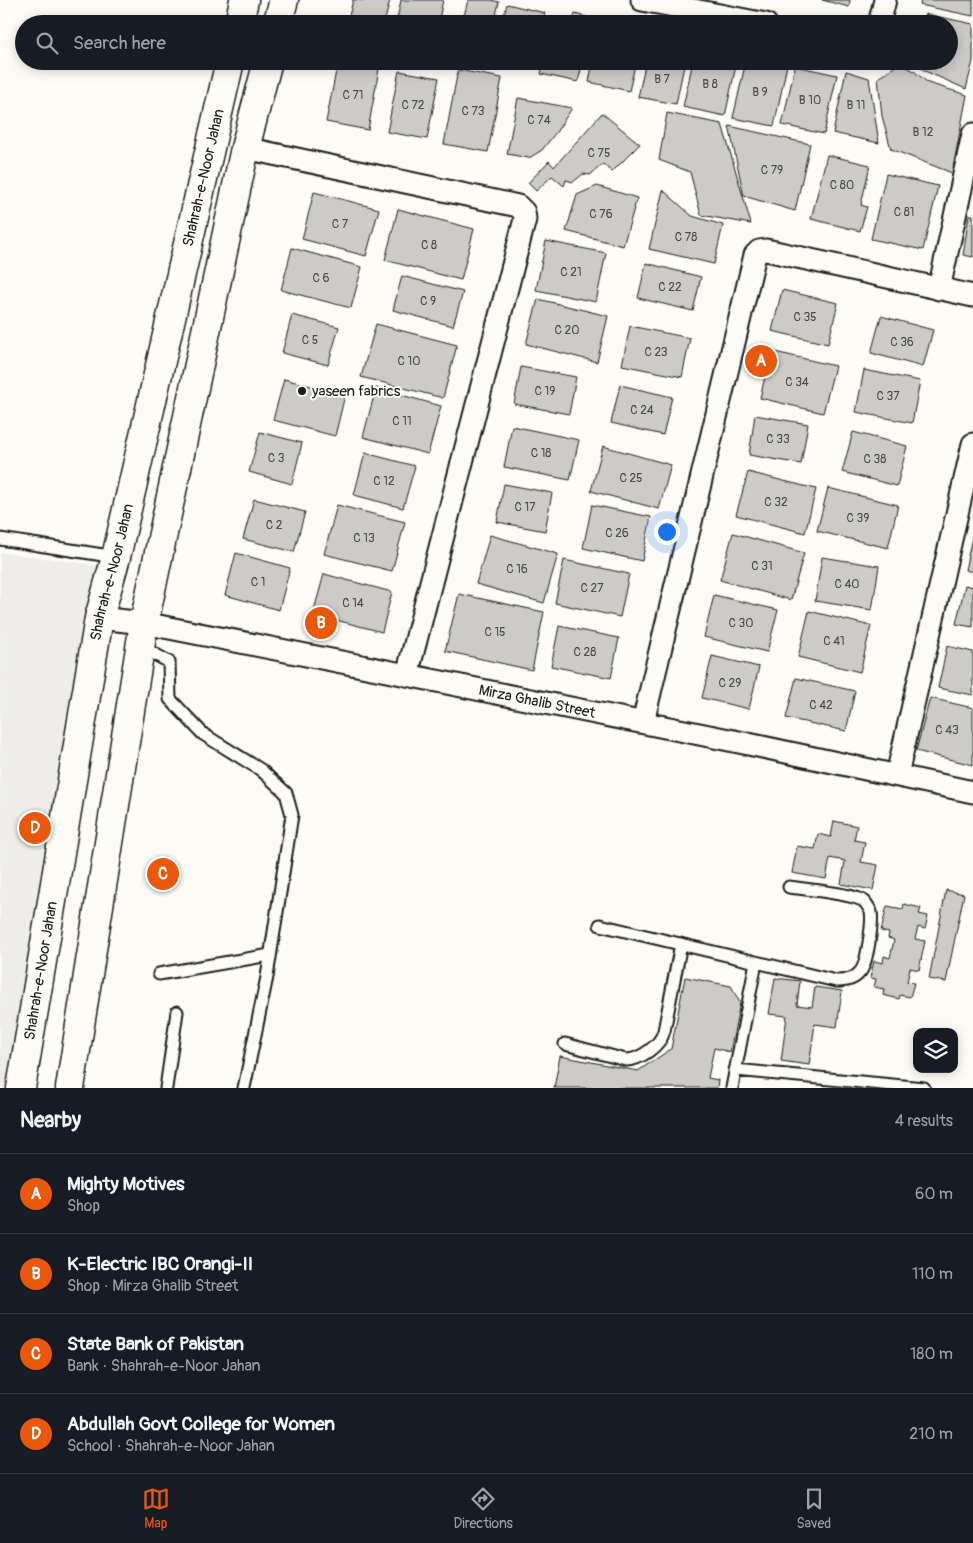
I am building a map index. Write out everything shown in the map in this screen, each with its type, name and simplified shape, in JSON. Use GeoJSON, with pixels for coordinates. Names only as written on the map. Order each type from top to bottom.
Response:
{"type":"FeatureCollection","features":[{"type":"Feature","properties":{"kind":"main road"},"geometry":{"type":"LineString","coordinates":[[241,15],[244,0]]}},
{"type":"Feature","properties":{"kind":"main road"},"geometry":{"type":"LineString","coordinates":[[280,15],[284,0]]}},
{"type":"Feature","properties":{"kind":"main road","name":"Shahrah-e-Noor Jahan"},"geometry":{"type":"LineString","coordinates":[[21,1088],[99,618],[116,556],[228,70]]}},
{"type":"Feature","properties":{"kind":"main road"},"geometry":{"type":"LineString","coordinates":[[70,1088],[142,634],[245,148],[266,70]]}},
{"type":"Feature","properties":{"kind":"street"},"geometry":{"type":"LineString","coordinates":[[642,0],[720,15]]}},
{"type":"Feature","properties":{"kind":"street"},"geometry":{"type":"LineString","coordinates":[[881,15],[885,0]]}},
{"type":"Feature","properties":{"kind":"street"},"geometry":{"type":"LineString","coordinates":[[939,289],[973,134]]}},
{"type":"Feature","properties":{"kind":"street"},"geometry":{"type":"LineString","coordinates":[[245,148],[518,206],[524,212],[522,229],[407,675]]}},
{"type":"Feature","properties":{"kind":"street"},"geometry":{"type":"LineString","coordinates":[[643,722],[755,255],[760,251],[766,250],[973,296]]}},
{"type":"Feature","properties":{"kind":"street"},"geometry":{"type":"LineString","coordinates":[[897,775],[973,444]]}},
{"type":"Feature","properties":{"kind":"street","name":"Mirza Ghalib Street"},"geometry":{"type":"LineString","coordinates":[[99,618],[142,634],[407,675],[643,722],[973,792]]}},
{"type":"Feature","properties":{"kind":"lane"},"geometry":{"type":"LineString","coordinates":[[0,539],[116,556]]}},
{"type":"Feature","properties":{"kind":"lane"},"geometry":{"type":"LineString","coordinates":[[142,634],[169,662],[170,699],[203,734],[261,770],[286,793],[292,815],[267,978],[244,1088]]}},
{"type":"Feature","properties":{"kind":"lane"},"geometry":{"type":"LineString","coordinates":[[600,925],[836,981],[856,977],[864,966],[872,921],[870,911],[864,901],[858,898],[790,886]]}},
{"type":"Feature","properties":{"kind":"lane"},"geometry":{"type":"LineString","coordinates":[[566,1044],[626,1060],[635,1058],[658,1042],[663,1036],[681,944]]}},
{"type":"Feature","properties":{"kind":"lane"},"geometry":{"type":"LineString","coordinates":[[159,974],[270,955]]}},
{"type":"Feature","properties":{"kind":"lane"},"geometry":{"type":"LineString","coordinates":[[732,1088],[756,962]]}},
{"type":"Feature","properties":{"kind":"lane"},"geometry":{"type":"LineString","coordinates":[[166,1088],[177,1012]]}},
{"type":"Feature","properties":{"kind":"lane"},"geometry":{"type":"LineString","coordinates":[[736,1070],[924,1088]]}},
{"type":"Feature","properties":{"kind":"shaded area"},"geometry":{"type":"Polygon","coordinates":[[[0,552],[111,567],[30,1088],[0,1088],[0,552]]]}},
{"type":"Feature","properties":{"kind":"building"},"geometry":{"type":"Polygon","coordinates":[[[353,0],[390,0],[386,15],[349,15],[353,0]]]}},
{"type":"Feature","properties":{"kind":"building"},"geometry":{"type":"Polygon","coordinates":[[[401,0],[443,0],[440,15],[398,15],[401,0]]]}},
{"type":"Feature","properties":{"kind":"building"},"geometry":{"type":"Polygon","coordinates":[[[468,0],[499,2],[496,15],[464,15],[468,0]]]}},
{"type":"Feature","properties":{"kind":"building"},"geometry":{"type":"Polygon","coordinates":[[[822,0],[850,0],[849,7],[822,0]]]}},
{"type":"Feature","properties":{"kind":"building"},"geometry":{"type":"Polygon","coordinates":[[[921,0],[973,0],[973,16],[920,5],[921,0]]]}},
{"type":"Feature","properties":{"kind":"building"},"geometry":{"type":"Polygon","coordinates":[[[507,4],[545,13],[544,15],[504,15],[507,4]]]}},
{"type":"Feature","properties":{"kind":"building"},"geometry":{"type":"Polygon","coordinates":[[[958,21],[973,24],[973,61],[966,89],[924,70],[958,70],[958,21]]]}},
{"type":"Feature","properties":{"kind":"building"},"geometry":{"type":"Polygon","coordinates":[[[336,70],[379,70],[368,130],[326,122],[336,70]]]}},
{"type":"Feature","properties":{"kind":"building"},"geometry":{"type":"Polygon","coordinates":[[[458,70],[502,78],[488,152],[444,144],[458,70]]]}},
{"type":"Feature","properties":{"kind":"building"},"geometry":{"type":"Polygon","coordinates":[[[542,70],[581,70],[578,82],[541,74],[542,70]]]}},
{"type":"Feature","properties":{"kind":"building"},"geometry":{"type":"Polygon","coordinates":[[[591,70],[634,70],[629,91],[589,82],[591,70]]]}},
{"type":"Feature","properties":{"kind":"building"},"geometry":{"type":"Polygon","coordinates":[[[644,70],[683,70],[676,104],[638,97],[644,70]]]}},
{"type":"Feature","properties":{"kind":"building"},"geometry":{"type":"Polygon","coordinates":[[[691,70],[735,70],[725,116],[683,107],[691,70]]]}},
{"type":"Feature","properties":{"kind":"building"},"geometry":{"type":"Polygon","coordinates":[[[744,70],[786,70],[774,126],[733,118],[744,70]]]}},
{"type":"Feature","properties":{"kind":"building"},"geometry":{"type":"Polygon","coordinates":[[[794,70],[814,70],[837,75],[824,134],[782,125],[794,70]]]}},
{"type":"Feature","properties":{"kind":"building"},"geometry":{"type":"Polygon","coordinates":[[[890,70],[912,70],[928,83],[967,95],[952,173],[891,149],[882,116],[878,78],[890,70]]]}},
{"type":"Feature","properties":{"kind":"building"},"geometry":{"type":"Polygon","coordinates":[[[399,71],[439,78],[427,139],[387,132],[399,71]]]}},
{"type":"Feature","properties":{"kind":"building"},"geometry":{"type":"Polygon","coordinates":[[[846,71],[869,78],[879,143],[833,133],[846,71]]]}},
{"type":"Feature","properties":{"kind":"building"},"geometry":{"type":"Polygon","coordinates":[[[518,98],[572,108],[542,150],[529,158],[507,154],[518,98]]]}},
{"type":"Feature","properties":{"kind":"building"},"geometry":{"type":"Polygon","coordinates":[[[602,113],[640,144],[612,172],[603,164],[590,175],[583,174],[573,182],[566,180],[564,186],[552,176],[536,191],[528,183],[549,161],[554,167],[602,113]]]}},
{"type":"Feature","properties":{"kind":"building"},"geometry":{"type":"Polygon","coordinates":[[[667,113],[722,124],[751,224],[701,215],[690,172],[659,160],[667,113]]]}},
{"type":"Feature","properties":{"kind":"building"},"geometry":{"type":"Polygon","coordinates":[[[729,126],[810,144],[795,211],[744,196],[729,126]]]}},
{"type":"Feature","properties":{"kind":"building"},"geometry":{"type":"Polygon","coordinates":[[[827,155],[870,165],[861,205],[867,207],[860,231],[811,219],[827,155]]]}},
{"type":"Feature","properties":{"kind":"building"},"geometry":{"type":"Polygon","coordinates":[[[886,174],[938,186],[923,250],[871,239],[886,174]]]}},
{"type":"Feature","properties":{"kind":"building"},"geometry":{"type":"Polygon","coordinates":[[[597,186],[637,198],[623,246],[566,231],[577,195],[597,186]]]}},
{"type":"Feature","properties":{"kind":"building"},"geometry":{"type":"Polygon","coordinates":[[[663,190],[692,216],[723,225],[714,264],[649,249],[663,190]]]}},
{"type":"Feature","properties":{"kind":"building"},"geometry":{"type":"Polygon","coordinates":[[[314,192],[379,209],[366,256],[302,239],[314,192]]]}},
{"type":"Feature","properties":{"kind":"building"},"geometry":{"type":"Polygon","coordinates":[[[398,209],[474,229],[461,280],[385,260],[398,209]]]}},
{"type":"Feature","properties":{"kind":"building"},"geometry":{"type":"Polygon","coordinates":[[[969,215],[973,215],[973,257],[963,255],[969,215]]]}},
{"type":"Feature","properties":{"kind":"building"},"geometry":{"type":"Polygon","coordinates":[[[546,241],[606,253],[596,302],[536,290],[546,241]]]}},
{"type":"Feature","properties":{"kind":"building"},"geometry":{"type":"Polygon","coordinates":[[[292,248],[362,267],[351,308],[281,290],[292,248]]]}},
{"type":"Feature","properties":{"kind":"building"},"geometry":{"type":"Polygon","coordinates":[[[646,263],[701,277],[693,311],[638,298],[646,263]]]}},
{"type":"Feature","properties":{"kind":"building"},"geometry":{"type":"Polygon","coordinates":[[[402,276],[463,292],[453,326],[393,310],[402,276]]]}},
{"type":"Feature","properties":{"kind":"building"},"geometry":{"type":"Polygon","coordinates":[[[782,290],[838,303],[828,344],[772,331],[782,290]]]}},
{"type":"Feature","properties":{"kind":"building"},"geometry":{"type":"Polygon","coordinates":[[[538,299],[608,316],[597,362],[526,344],[538,299]]]}},
{"type":"Feature","properties":{"kind":"building"},"geometry":{"type":"Polygon","coordinates":[[[292,315],[339,327],[328,365],[282,353],[292,315]]]}},
{"type":"Feature","properties":{"kind":"building"},"geometry":{"type":"Polygon","coordinates":[[[881,316],[933,330],[923,367],[871,353],[881,316]]]}},
{"type":"Feature","properties":{"kind":"building"},"geometry":{"type":"Polygon","coordinates":[[[376,324],[457,345],[443,398],[361,377],[376,324]]]}},
{"type":"Feature","properties":{"kind":"building"},"geometry":{"type":"Polygon","coordinates":[[[630,326],[690,338],[682,377],[622,365],[630,326]]]}},
{"type":"Feature","properties":{"kind":"building"},"geometry":{"type":"Polygon","coordinates":[[[771,351],[835,366],[823,413],[760,398],[771,351]]]}},
{"type":"Feature","properties":{"kind":"building"},"geometry":{"type":"Polygon","coordinates":[[[521,367],[576,377],[569,414],[514,404],[521,367]]]}},
{"type":"Feature","properties":{"kind":"building"},"geometry":{"type":"Polygon","coordinates":[[[864,370],[920,381],[912,423],[856,412],[864,370]]]}},
{"type":"Feature","properties":{"kind":"building"},"geometry":{"type":"Polygon","coordinates":[[[284,379],[345,395],[335,436],[273,420],[284,379]]]}},
{"type":"Feature","properties":{"kind":"building"},"geometry":{"type":"Polygon","coordinates":[[[620,385],[672,397],[663,435],[611,423],[620,385]]]}},
{"type":"Feature","properties":{"kind":"building"},"geometry":{"type":"Polygon","coordinates":[[[376,388],[441,406],[428,454],[363,437],[376,388]]]}},
{"type":"Feature","properties":{"kind":"building"},"geometry":{"type":"Polygon","coordinates":[[[755,415],[808,424],[801,464],[749,455],[755,415]]]}},
{"type":"Feature","properties":{"kind":"building"},"geometry":{"type":"Polygon","coordinates":[[[512,426],[579,440],[570,480],[504,467],[512,426]]]}},
{"type":"Feature","properties":{"kind":"building"},"geometry":{"type":"Polygon","coordinates":[[[260,432],[302,443],[292,484],[249,472],[260,432]]]}},
{"type":"Feature","properties":{"kind":"building"},"geometry":{"type":"Polygon","coordinates":[[[853,432],[907,446],[897,486],[842,472],[853,432]]]}},
{"type":"Feature","properties":{"kind":"building"},"geometry":{"type":"Polygon","coordinates":[[[603,446],[671,465],[659,509],[591,491],[603,446]]]}},
{"type":"Feature","properties":{"kind":"building"},"geometry":{"type":"Polygon","coordinates":[[[365,453],[415,466],[403,508],[354,495],[365,453]]]}},
{"type":"Feature","properties":{"kind":"building"},"geometry":{"type":"Polygon","coordinates":[[[748,472],[816,489],[805,533],[736,515],[748,472]]]}},
{"type":"Feature","properties":{"kind":"building"},"geometry":{"type":"Polygon","coordinates":[[[504,484],[552,493],[545,531],[497,522],[504,484]]]}},
{"type":"Feature","properties":{"kind":"building"},"geometry":{"type":"Polygon","coordinates":[[[828,488],[898,505],[888,548],[817,531],[828,488]]]}},
{"type":"Feature","properties":{"kind":"building"},"geometry":{"type":"Polygon","coordinates":[[[254,499],[305,512],[294,552],[243,539],[254,499]]]}},
{"type":"Feature","properties":{"kind":"building"},"geometry":{"type":"Polygon","coordinates":[[[337,505],[405,522],[392,571],[324,554],[337,505]]]}},
{"type":"Feature","properties":{"kind":"building"},"geometry":{"type":"Polygon","coordinates":[[[592,505],[651,517],[642,561],[583,548],[592,505]]]}},
{"type":"Feature","properties":{"kind":"building"},"geometry":{"type":"Polygon","coordinates":[[[973,532],[973,572],[965,570],[973,532]]]}},
{"type":"Feature","properties":{"kind":"building"},"geometry":{"type":"Polygon","coordinates":[[[733,533],[804,553],[791,600],[720,580],[733,533]]]}},
{"type":"Feature","properties":{"kind":"building"},"geometry":{"type":"Polygon","coordinates":[[[490,535],[558,554],[544,603],[476,584],[490,535]]]}},
{"type":"Feature","properties":{"kind":"building"},"geometry":{"type":"Polygon","coordinates":[[[236,553],[290,568],[279,610],[225,595],[236,553]]]}},
{"type":"Feature","properties":{"kind":"building"},"geometry":{"type":"Polygon","coordinates":[[[822,557],[879,566],[872,610],[815,601],[822,557]]]}},
{"type":"Feature","properties":{"kind":"building"},"geometry":{"type":"Polygon","coordinates":[[[564,560],[629,574],[620,617],[555,603],[564,560]]]}},
{"type":"Feature","properties":{"kind":"building"},"geometry":{"type":"Polygon","coordinates":[[[324,574],[392,592],[382,632],[313,614],[324,574]]]}},
{"type":"Feature","properties":{"kind":"building"},"geometry":{"type":"Polygon","coordinates":[[[965,585],[973,587],[973,627],[956,624],[965,585]]]}},
{"type":"Feature","properties":{"kind":"building"},"geometry":{"type":"Polygon","coordinates":[[[459,594],[544,612],[532,670],[445,651],[459,594]]]}},
{"type":"Feature","properties":{"kind":"building"},"geometry":{"type":"Polygon","coordinates":[[[714,595],[778,610],[767,652],[704,637],[714,595]]]}},
{"type":"Feature","properties":{"kind":"building"},"geometry":{"type":"Polygon","coordinates":[[[809,611],[871,626],[860,672],[798,657],[809,611]]]}},
{"type":"Feature","properties":{"kind":"building"},"geometry":{"type":"Polygon","coordinates":[[[559,626],[619,638],[611,678],[551,666],[559,626]]]}},
{"type":"Feature","properties":{"kind":"building"},"geometry":{"type":"Polygon","coordinates":[[[947,646],[973,652],[973,695],[938,688],[947,646]]]}},
{"type":"Feature","properties":{"kind":"building"},"geometry":{"type":"Polygon","coordinates":[[[712,656],[759,667],[749,709],[702,698],[712,656]]]}},
{"type":"Feature","properties":{"kind":"building"},"geometry":{"type":"Polygon","coordinates":[[[796,678],[855,691],[846,731],[786,718],[796,678]]]}},
{"type":"Feature","properties":{"kind":"building"},"geometry":{"type":"Polygon","coordinates":[[[930,698],[973,708],[973,765],[916,751],[930,698]]]}},
{"type":"Feature","properties":{"kind":"building"},"geometry":{"type":"Polygon","coordinates":[[[834,821],[857,826],[854,840],[865,842],[861,862],[878,865],[873,890],[841,884],[845,861],[830,858],[826,879],[792,873],[797,846],[815,849],[818,834],[831,837],[834,821]]]}},
{"type":"Feature","properties":{"kind":"building"},"geometry":{"type":"Polygon","coordinates":[[[946,890],[964,894],[946,982],[929,979],[946,890]]]}},
{"type":"Feature","properties":{"kind":"building"},"geometry":{"type":"Polygon","coordinates":[[[904,904],[921,908],[919,914],[928,916],[925,929],[918,927],[915,939],[925,941],[919,970],[910,968],[907,982],[914,983],[910,997],[900,995],[899,999],[883,995],[884,989],[874,987],[876,979],[870,978],[874,961],[883,963],[884,956],[890,958],[894,940],[888,938],[889,933],[881,931],[887,906],[903,909],[904,904]]]}},
{"type":"Feature","properties":{"kind":"building"},"geometry":{"type":"Polygon","coordinates":[[[685,977],[731,986],[740,1003],[730,1052],[714,1048],[708,1078],[718,1080],[717,1088],[554,1088],[560,1056],[638,1071],[671,1049],[685,977]]]}},
{"type":"Feature","properties":{"kind":"building"},"geometry":{"type":"Polygon","coordinates":[[[775,978],[800,981],[797,1005],[812,1007],[815,987],[842,991],[837,1027],[815,1024],[809,1065],[781,1061],[787,1016],[769,1014],[775,978]]]}},
{"type":"Feature","properties":{"kind":"place","name":"Mighty Motives"},"geometry":{"type":"Point","coordinates":[761,361]}},
{"type":"Feature","properties":{"kind":"place","name":"yaseen fabrics"},"geometry":{"type":"Point","coordinates":[302,391]}},
{"type":"Feature","properties":{"kind":"place","name":"K-Electric IBC Orangi-II"},"geometry":{"type":"Point","coordinates":[321,623]}},
{"type":"Feature","properties":{"kind":"place","name":"Abdullah Govt College for Women"},"geometry":{"type":"Point","coordinates":[35,828]}},
{"type":"Feature","properties":{"kind":"place","name":"State Bank of Pakistan"},"geometry":{"type":"Point","coordinates":[163,874]}}]}
